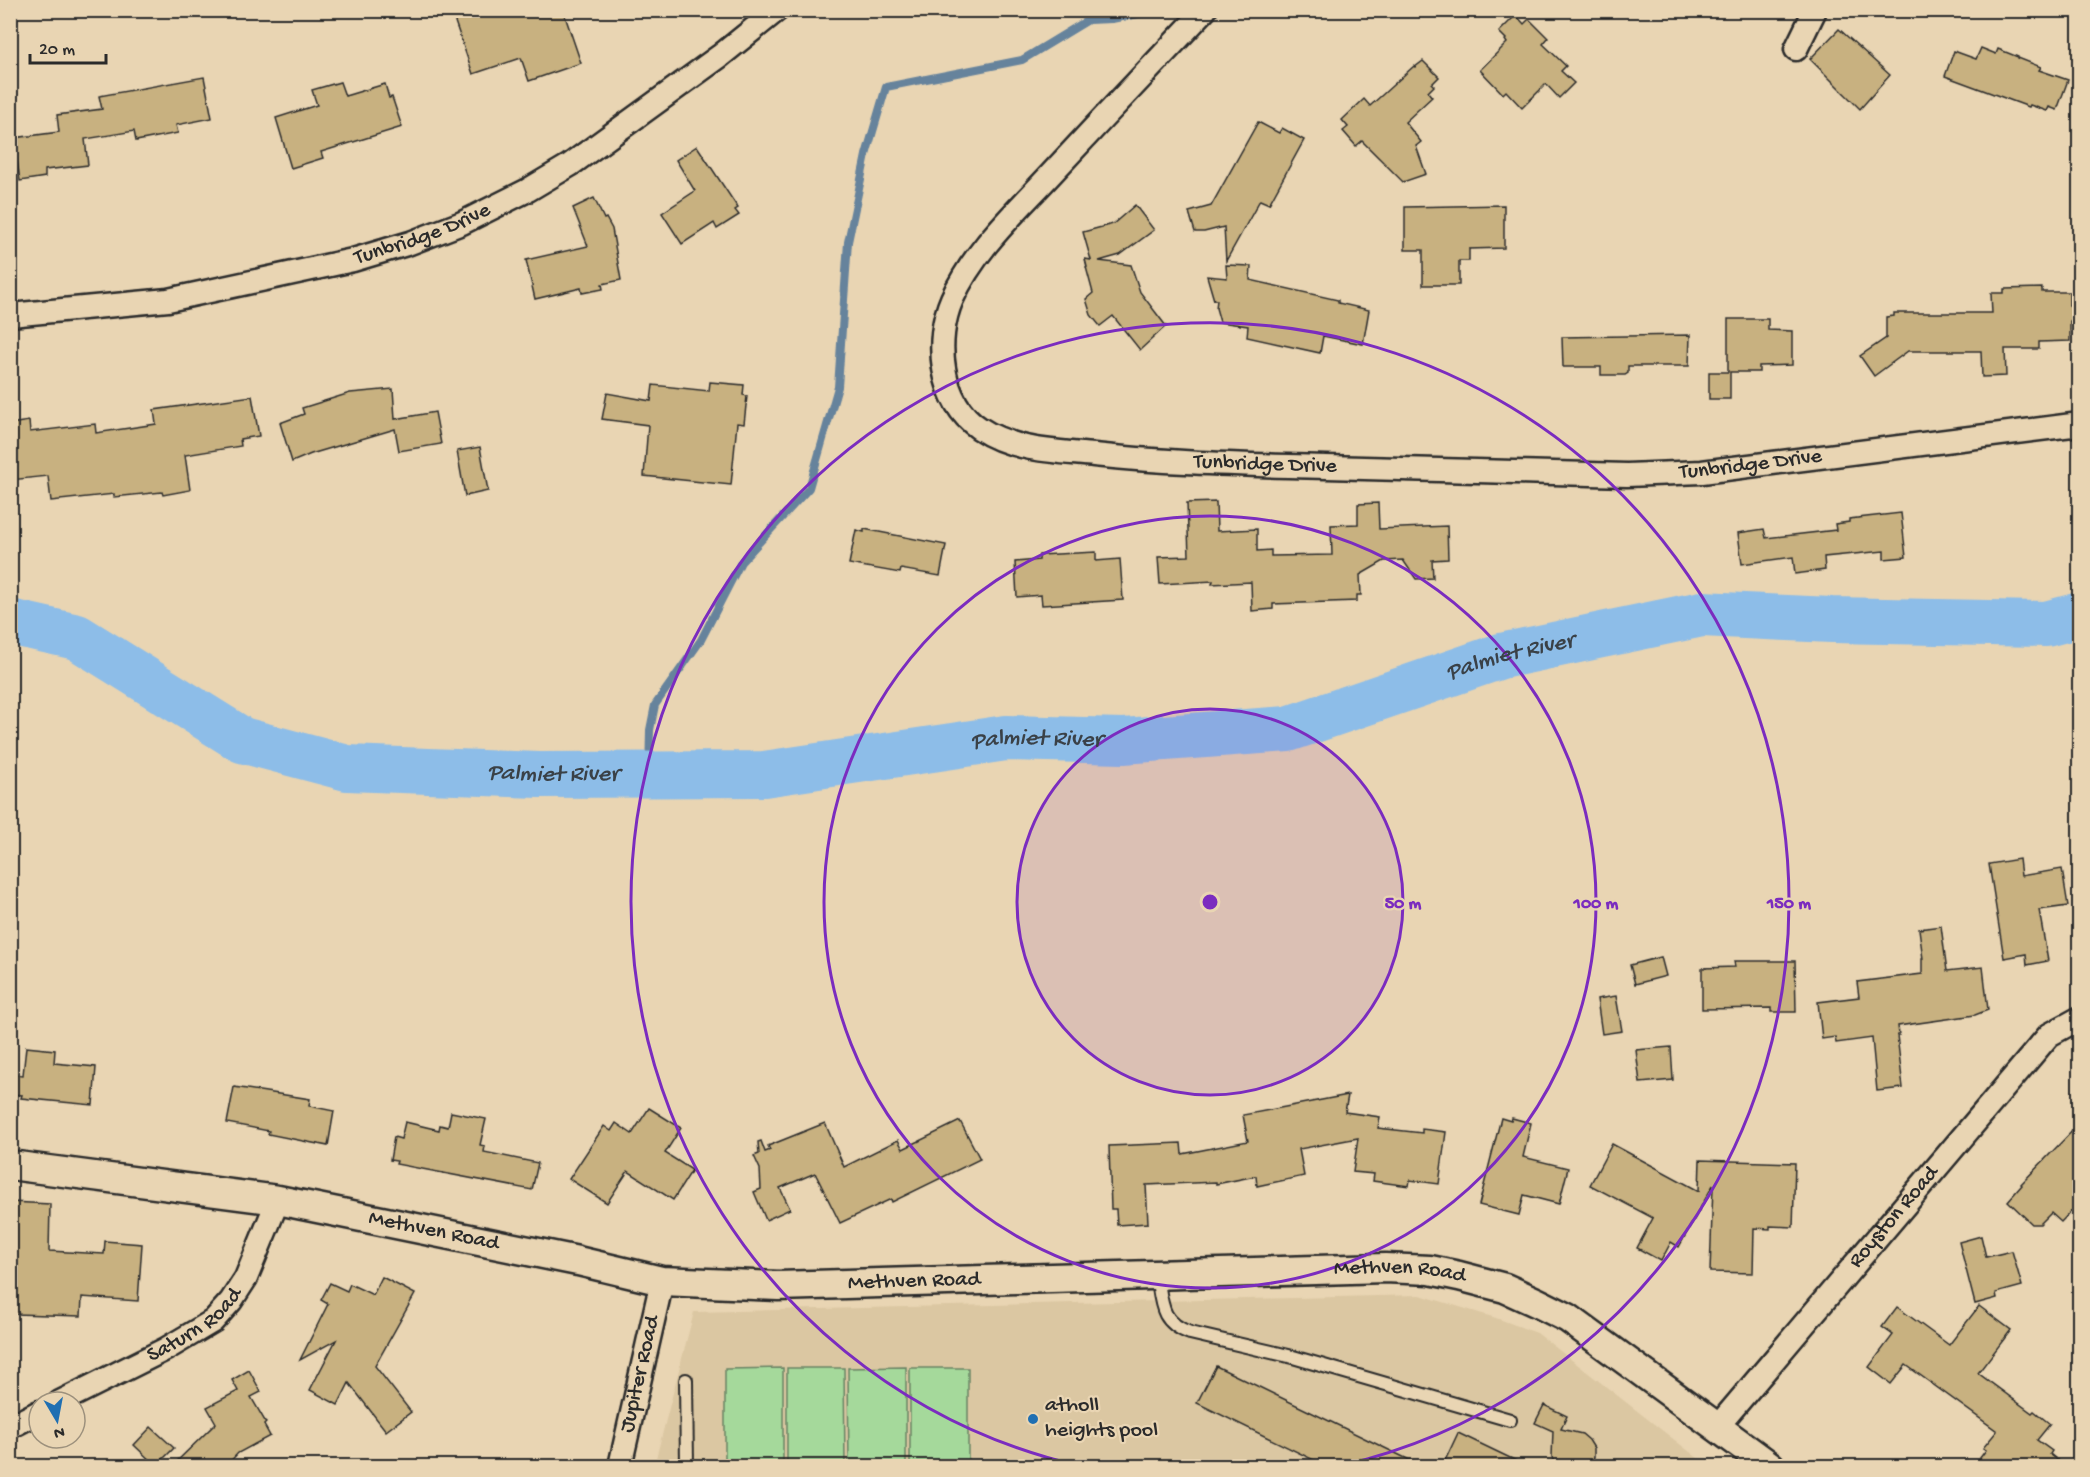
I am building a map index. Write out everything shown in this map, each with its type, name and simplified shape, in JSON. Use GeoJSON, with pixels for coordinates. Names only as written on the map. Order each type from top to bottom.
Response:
{"type":"FeatureCollection","features":[{"type":"Feature","properties":{"kind":"street","name":"Tunbridge Drive"},"geometry":{"type":"LineString","coordinates":[[10,315],[168,300],[342,263],[410,243],[462,223],[528,190],[570,165],[720,56],[777,10]]}},
{"type":"Feature","properties":{"kind":"street","name":"Tunbridge Drive"},"geometry":{"type":"LineString","coordinates":[[1206,10],[1124,94],[993,236],[952,300],[944,324],[942,353],[946,377],[956,405],[965,417],[981,430],[1034,449],[1156,461],[1627,475],[1702,472],[2079,424]]}},
{"type":"Feature","properties":{"kind":"street"},"geometry":{"type":"LineString","coordinates":[[1796,49],[1815,10]]}},
{"type":"Feature","properties":{"kind":"street","name":"Royston Road"},"geometry":{"type":"LineString","coordinates":[[1718,1426],[2049,1035],[2079,1018]]}},
{"type":"Feature","properties":{"kind":"street","name":"Methven Road"},"geometry":{"type":"LineString","coordinates":[[10,1164],[279,1200],[578,1260],[662,1281],[778,1286],[1396,1269],[1430,1270],[1505,1287],[1568,1318],[1718,1426],[1770,1467]]}},
{"type":"Feature","properties":{"kind":"street","name":"Saturn Road"},"geometry":{"type":"LineString","coordinates":[[84,1390],[166,1349],[213,1321],[231,1301],[246,1278],[279,1200]]}},
{"type":"Feature","properties":{"kind":"street","name":"Jupiter Road"},"geometry":{"type":"LineString","coordinates":[[620,1467],[662,1281]]}},
{"type":"Feature","properties":{"kind":"street"},"geometry":{"type":"LineString","coordinates":[[10,1426],[27,1418]]}},
{"type":"Feature","properties":{"kind":"lane"},"geometry":{"type":"LineString","coordinates":[[1157,1275],[1166,1317],[1178,1329],[1190,1334],[1293,1358],[1510,1420]]}},
{"type":"Feature","properties":{"kind":"lane"},"geometry":{"type":"LineString","coordinates":[[686,1380],[687,1467]]}},
{"type":"Feature","properties":{"kind":"shaded area"},"geometry":{"type":"Polygon","coordinates":[[[1420,1295],[1537,1333],[1708,1466],[654,1466],[694,1312],[1420,1295]]]}},
{"type":"Feature","properties":{"kind":"green space"},"geometry":{"type":"Polygon","coordinates":[[[906,1367],[906,1466],[849,1466],[848,1368],[906,1367]]]}},
{"type":"Feature","properties":{"kind":"green space"},"geometry":{"type":"Polygon","coordinates":[[[783,1368],[783,1466],[725,1466],[725,1369],[783,1368]]]}},
{"type":"Feature","properties":{"kind":"green space"},"geometry":{"type":"Polygon","coordinates":[[[787,1368],[844,1368],[845,1466],[787,1466],[787,1368]]]}},
{"type":"Feature","properties":{"kind":"green space"},"geometry":{"type":"Polygon","coordinates":[[[910,1368],[968,1368],[968,1466],[910,1466],[910,1368]]]}},
{"type":"Feature","properties":{"kind":"building"},"geometry":{"type":"Polygon","coordinates":[[[451,10],[563,10],[581,63],[529,81],[521,58],[473,74],[451,10]]]}},
{"type":"Feature","properties":{"kind":"building"},"geometry":{"type":"Polygon","coordinates":[[[1516,15],[1524,24],[1529,19],[1548,38],[1543,44],[1566,66],[1561,71],[1574,83],[1559,98],[1546,84],[1522,108],[1506,91],[1503,94],[1480,70],[1507,43],[1499,32],[1516,15]]]}},
{"type":"Feature","properties":{"kind":"building"},"geometry":{"type":"Polygon","coordinates":[[[1839,29],[1890,75],[1860,109],[1810,59],[1839,29]]]}},
{"type":"Feature","properties":{"kind":"building"},"geometry":{"type":"Polygon","coordinates":[[[1981,48],[1996,54],[1998,49],[2041,67],[2039,70],[2068,80],[2057,110],[2049,107],[2047,111],[2030,105],[2029,107],[1945,76],[1954,51],[1976,59],[1981,48]]]}},
{"type":"Feature","properties":{"kind":"building"},"geometry":{"type":"Polygon","coordinates":[[[1423,61],[1439,77],[1428,92],[1432,97],[1405,122],[1421,142],[1416,146],[1426,174],[1403,182],[1362,141],[1356,146],[1343,131],[1348,127],[1342,120],[1364,99],[1370,106],[1414,66],[1423,61]]]}},
{"type":"Feature","properties":{"kind":"building"},"geometry":{"type":"Polygon","coordinates":[[[204,77],[212,118],[176,125],[178,133],[136,141],[134,131],[85,139],[88,165],[45,170],[45,177],[20,181],[14,138],[59,132],[57,115],[102,109],[99,96],[204,77]]]}},
{"type":"Feature","properties":{"kind":"building"},"geometry":{"type":"Polygon","coordinates":[[[340,82],[345,96],[385,84],[402,127],[321,152],[323,158],[291,168],[276,118],[317,105],[312,90],[340,82]]]}},
{"type":"Feature","properties":{"kind":"building"},"geometry":{"type":"Polygon","coordinates":[[[1258,122],[1279,133],[1282,128],[1304,140],[1269,204],[1260,200],[1226,261],[1224,227],[1195,232],[1189,212],[1211,206],[1258,122]]]}},
{"type":"Feature","properties":{"kind":"building"},"geometry":{"type":"Polygon","coordinates":[[[697,146],[738,208],[735,210],[739,215],[717,229],[714,223],[682,244],[662,213],[695,191],[676,160],[697,146]]]}},
{"type":"Feature","properties":{"kind":"building"},"geometry":{"type":"Polygon","coordinates":[[[594,198],[604,219],[606,218],[612,229],[621,280],[602,284],[603,289],[582,293],[581,288],[535,299],[526,260],[588,246],[573,208],[594,198]]]}},
{"type":"Feature","properties":{"kind":"building"},"geometry":{"type":"Polygon","coordinates":[[[1135,205],[1154,230],[1120,255],[1099,261],[1131,265],[1140,292],[1166,326],[1140,350],[1113,316],[1100,326],[1091,315],[1086,299],[1093,293],[1085,259],[1091,260],[1083,232],[1113,224],[1135,205]]]}},
{"type":"Feature","properties":{"kind":"building"},"geometry":{"type":"Polygon","coordinates":[[[1504,205],[1504,248],[1469,249],[1469,261],[1459,261],[1459,285],[1423,285],[1423,250],[1405,250],[1405,207],[1504,205]]]}},
{"type":"Feature","properties":{"kind":"building"},"geometry":{"type":"Polygon","coordinates":[[[1226,265],[1251,266],[1250,280],[1338,300],[1338,303],[1369,310],[1363,344],[1323,336],[1320,353],[1247,337],[1248,326],[1220,322],[1216,308],[1217,300],[1214,300],[1207,276],[1227,278],[1226,265]]]}},
{"type":"Feature","properties":{"kind":"building"},"geometry":{"type":"Polygon","coordinates":[[[2042,288],[2042,292],[2069,292],[2069,305],[2079,311],[2079,314],[2070,321],[2070,341],[2039,342],[2039,349],[2005,349],[2006,376],[1982,377],[1981,351],[1908,351],[1874,376],[1860,356],[1886,338],[1886,317],[1894,316],[1894,313],[1992,313],[1991,293],[2004,293],[2004,289],[2042,288]]]}},
{"type":"Feature","properties":{"kind":"building"},"geometry":{"type":"Polygon","coordinates":[[[1728,319],[1768,319],[1768,330],[1792,331],[1792,365],[1759,366],[1759,372],[1730,372],[1730,399],[1709,399],[1709,372],[1728,372],[1728,319]]]}},
{"type":"Feature","properties":{"kind":"building"},"geometry":{"type":"Polygon","coordinates":[[[1690,335],[1689,366],[1628,366],[1628,373],[1625,375],[1601,375],[1601,367],[1563,367],[1562,337],[1690,335]]]}},
{"type":"Feature","properties":{"kind":"building"},"geometry":{"type":"Polygon","coordinates":[[[710,382],[744,385],[743,395],[747,396],[744,424],[737,423],[731,485],[644,476],[648,425],[602,419],[607,393],[651,401],[653,385],[709,391],[710,382]]]}},
{"type":"Feature","properties":{"kind":"building"},"geometry":{"type":"Polygon","coordinates":[[[393,389],[395,419],[435,412],[441,444],[399,451],[395,429],[311,454],[292,462],[280,423],[304,414],[302,408],[350,393],[393,389]]]}},
{"type":"Feature","properties":{"kind":"building"},"geometry":{"type":"Polygon","coordinates":[[[252,396],[259,436],[240,439],[241,446],[185,455],[190,490],[163,495],[162,492],[114,497],[114,494],[51,501],[48,476],[10,480],[10,424],[29,421],[30,432],[95,424],[96,433],[156,424],[154,410],[252,396]]]}},
{"type":"Feature","properties":{"kind":"building"},"geometry":{"type":"Polygon","coordinates":[[[480,447],[488,491],[465,496],[457,451],[480,447]]]}},
{"type":"Feature","properties":{"kind":"building"},"geometry":{"type":"Polygon","coordinates":[[[1216,502],[1217,531],[1257,529],[1257,551],[1271,550],[1271,556],[1332,555],[1331,525],[1358,524],[1358,504],[1378,503],[1379,529],[1447,526],[1448,559],[1432,560],[1433,578],[1416,579],[1403,560],[1384,561],[1360,575],[1361,595],[1357,595],[1357,601],[1273,604],[1273,609],[1252,611],[1251,582],[1212,584],[1213,581],[1160,584],[1158,557],[1189,556],[1187,503],[1216,502]]]}},
{"type":"Feature","properties":{"kind":"building"},"geometry":{"type":"Polygon","coordinates":[[[1901,513],[1906,557],[1884,559],[1884,551],[1824,557],[1825,570],[1795,574],[1793,557],[1742,564],[1738,533],[1764,529],[1766,538],[1836,530],[1835,524],[1849,522],[1849,519],[1901,513]]]}},
{"type":"Feature","properties":{"kind":"building"},"geometry":{"type":"Polygon","coordinates":[[[864,529],[946,545],[940,576],[901,569],[900,573],[849,564],[856,530],[864,532],[864,529]]]}},
{"type":"Feature","properties":{"kind":"building"},"geometry":{"type":"Polygon","coordinates":[[[1096,552],[1096,561],[1120,559],[1123,600],[1042,605],[1041,595],[1017,597],[1015,562],[1039,560],[1039,555],[1096,552]]]}},
{"type":"Feature","properties":{"kind":"building"},"geometry":{"type":"Polygon","coordinates":[[[2019,859],[2021,876],[2062,869],[2068,906],[2039,910],[2048,961],[2027,965],[2026,954],[2004,958],[1989,864],[2019,859]]]}},
{"type":"Feature","properties":{"kind":"building"},"geometry":{"type":"Polygon","coordinates":[[[1941,926],[1947,971],[1983,967],[1988,1010],[1975,1015],[1898,1026],[1903,1088],[1877,1091],[1872,1038],[1836,1043],[1835,1037],[1822,1039],[1818,1002],[1859,997],[1857,982],[1922,974],[1923,959],[1919,929],[1941,926]]]}},
{"type":"Feature","properties":{"kind":"building"},"geometry":{"type":"Polygon","coordinates":[[[1661,957],[1666,976],[1635,984],[1630,965],[1661,957]]]}},
{"type":"Feature","properties":{"kind":"building"},"geometry":{"type":"Polygon","coordinates":[[[1734,961],[1795,961],[1796,1012],[1771,1012],[1771,1008],[1702,1009],[1702,968],[1735,967],[1734,961]]]}},
{"type":"Feature","properties":{"kind":"building"},"geometry":{"type":"Polygon","coordinates":[[[1616,996],[1622,1031],[1602,1034],[1597,999],[1616,996]]]}},
{"type":"Feature","properties":{"kind":"building"},"geometry":{"type":"Polygon","coordinates":[[[26,1047],[55,1050],[54,1063],[96,1067],[93,1105],[21,1098],[22,1095],[10,1094],[10,1074],[23,1075],[26,1047]]]}},
{"type":"Feature","properties":{"kind":"building"},"geometry":{"type":"Polygon","coordinates":[[[1671,1047],[1673,1080],[1640,1083],[1636,1050],[1671,1047]]]}},
{"type":"Feature","properties":{"kind":"building"},"geometry":{"type":"Polygon","coordinates":[[[234,1087],[310,1099],[309,1106],[334,1111],[328,1146],[227,1123],[234,1087]]]}},
{"type":"Feature","properties":{"kind":"building"},"geometry":{"type":"Polygon","coordinates":[[[1348,1095],[1345,1112],[1380,1117],[1378,1128],[1422,1133],[1422,1129],[1446,1132],[1439,1184],[1410,1180],[1409,1186],[1373,1181],[1374,1174],[1353,1172],[1358,1138],[1299,1149],[1304,1176],[1257,1186],[1256,1176],[1216,1184],[1216,1182],[1146,1185],[1148,1223],[1117,1225],[1116,1209],[1111,1209],[1109,1146],[1181,1143],[1182,1154],[1248,1141],[1243,1115],[1348,1095]]]}},
{"type":"Feature","properties":{"kind":"building"},"geometry":{"type":"Polygon","coordinates":[[[649,1108],[681,1128],[665,1153],[692,1170],[673,1200],[628,1171],[607,1203],[569,1179],[604,1126],[611,1131],[616,1123],[632,1134],[649,1108]]]}},
{"type":"Feature","properties":{"kind":"building"},"geometry":{"type":"Polygon","coordinates":[[[451,1112],[486,1119],[480,1145],[485,1146],[484,1152],[538,1163],[532,1190],[396,1164],[397,1161],[390,1160],[394,1137],[401,1139],[405,1122],[439,1130],[440,1125],[448,1127],[451,1112]]]}},
{"type":"Feature","properties":{"kind":"building"},"geometry":{"type":"Polygon","coordinates":[[[1501,1118],[1511,1121],[1512,1118],[1531,1123],[1523,1157],[1568,1168],[1559,1204],[1524,1195],[1519,1215],[1479,1205],[1501,1118]]]}},
{"type":"Feature","properties":{"kind":"building"},"geometry":{"type":"Polygon","coordinates":[[[960,1121],[980,1159],[892,1202],[891,1199],[840,1223],[815,1173],[780,1188],[790,1209],[766,1220],[754,1192],[761,1189],[760,1169],[754,1156],[759,1154],[758,1142],[761,1141],[765,1152],[770,1150],[768,1146],[825,1123],[844,1167],[898,1140],[903,1149],[960,1121]]]}},
{"type":"Feature","properties":{"kind":"building"},"geometry":{"type":"Polygon","coordinates":[[[2079,1124],[2079,1203],[2061,1222],[2051,1213],[2040,1224],[2032,1224],[2008,1201],[2021,1184],[2079,1124]]]}},
{"type":"Feature","properties":{"kind":"building"},"geometry":{"type":"Polygon","coordinates":[[[1612,1144],[1699,1191],[1700,1160],[1795,1163],[1793,1227],[1754,1228],[1753,1273],[1710,1272],[1713,1185],[1679,1247],[1671,1242],[1661,1261],[1637,1248],[1653,1218],[1590,1185],[1612,1144]]]}},
{"type":"Feature","properties":{"kind":"building"},"geometry":{"type":"Polygon","coordinates":[[[10,1202],[50,1204],[49,1251],[104,1254],[105,1241],[142,1244],[138,1301],[82,1297],[81,1316],[15,1314],[16,1297],[10,1296],[10,1202]]]}},
{"type":"Feature","properties":{"kind":"building"},"geometry":{"type":"Polygon","coordinates":[[[1981,1236],[1986,1257],[2012,1251],[2022,1286],[1996,1293],[1997,1298],[1975,1304],[1959,1242],[1981,1236]]]}},
{"type":"Feature","properties":{"kind":"building"},"geometry":{"type":"Polygon","coordinates":[[[382,1277],[415,1294],[375,1366],[411,1412],[386,1431],[349,1383],[338,1405],[310,1390],[336,1340],[300,1360],[328,1304],[321,1300],[330,1283],[347,1291],[350,1284],[373,1295],[382,1277]]]}},
{"type":"Feature","properties":{"kind":"building"},"geometry":{"type":"Polygon","coordinates":[[[1979,1306],[2011,1330],[1978,1373],[2050,1424],[2037,1440],[2052,1451],[2050,1454],[2066,1467],[1973,1467],[1986,1450],[1983,1448],[1997,1431],[1906,1365],[1891,1384],[1869,1367],[1893,1335],[1882,1327],[1897,1307],[1949,1345],[1979,1306]]]}},
{"type":"Feature","properties":{"kind":"building"},"geometry":{"type":"Polygon","coordinates":[[[1216,1366],[1424,1467],[1328,1467],[1197,1403],[1216,1366]]]}},
{"type":"Feature","properties":{"kind":"building"},"geometry":{"type":"Polygon","coordinates":[[[249,1370],[261,1392],[251,1397],[266,1423],[264,1425],[270,1436],[238,1453],[225,1467],[171,1467],[216,1423],[207,1407],[238,1391],[232,1380],[249,1370]]]}},
{"type":"Feature","properties":{"kind":"building"},"geometry":{"type":"Polygon","coordinates":[[[1544,1405],[1567,1416],[1561,1429],[1582,1434],[1589,1440],[1594,1448],[1594,1457],[1589,1467],[1556,1467],[1552,1457],[1553,1431],[1535,1423],[1544,1405]]]}},
{"type":"Feature","properties":{"kind":"building"},"geometry":{"type":"Polygon","coordinates":[[[151,1427],[174,1448],[156,1466],[134,1445],[151,1427]]]}},
{"type":"Feature","properties":{"kind":"building"},"geometry":{"type":"Polygon","coordinates":[[[1458,1433],[1529,1467],[1442,1467],[1458,1433]]]}},
{"type":"Feature","properties":{"kind":"waterway"},"geometry":{"type":"LineString","coordinates":[[649,774],[650,730],[655,705],[701,640],[741,562],[809,488],[838,387],[848,242],[866,155],[886,87],[1022,60],[1088,20],[1112,19],[1143,13],[1146,10]]}},
{"type":"Feature","properties":{"kind":"waterway","name":"Palmiet River"},"geometry":{"type":"LineString","coordinates":[[10,622],[77,637],[242,740],[347,768],[539,775],[764,774],[1006,738],[1123,741],[1288,729],[1501,656],[1702,614],[1832,620],[2046,624],[2080,615]]}},
{"type":"Feature","properties":{"kind":"place","name":"atholl heights pool"},"geometry":{"type":"Point","coordinates":[1033,1419]}}]}
